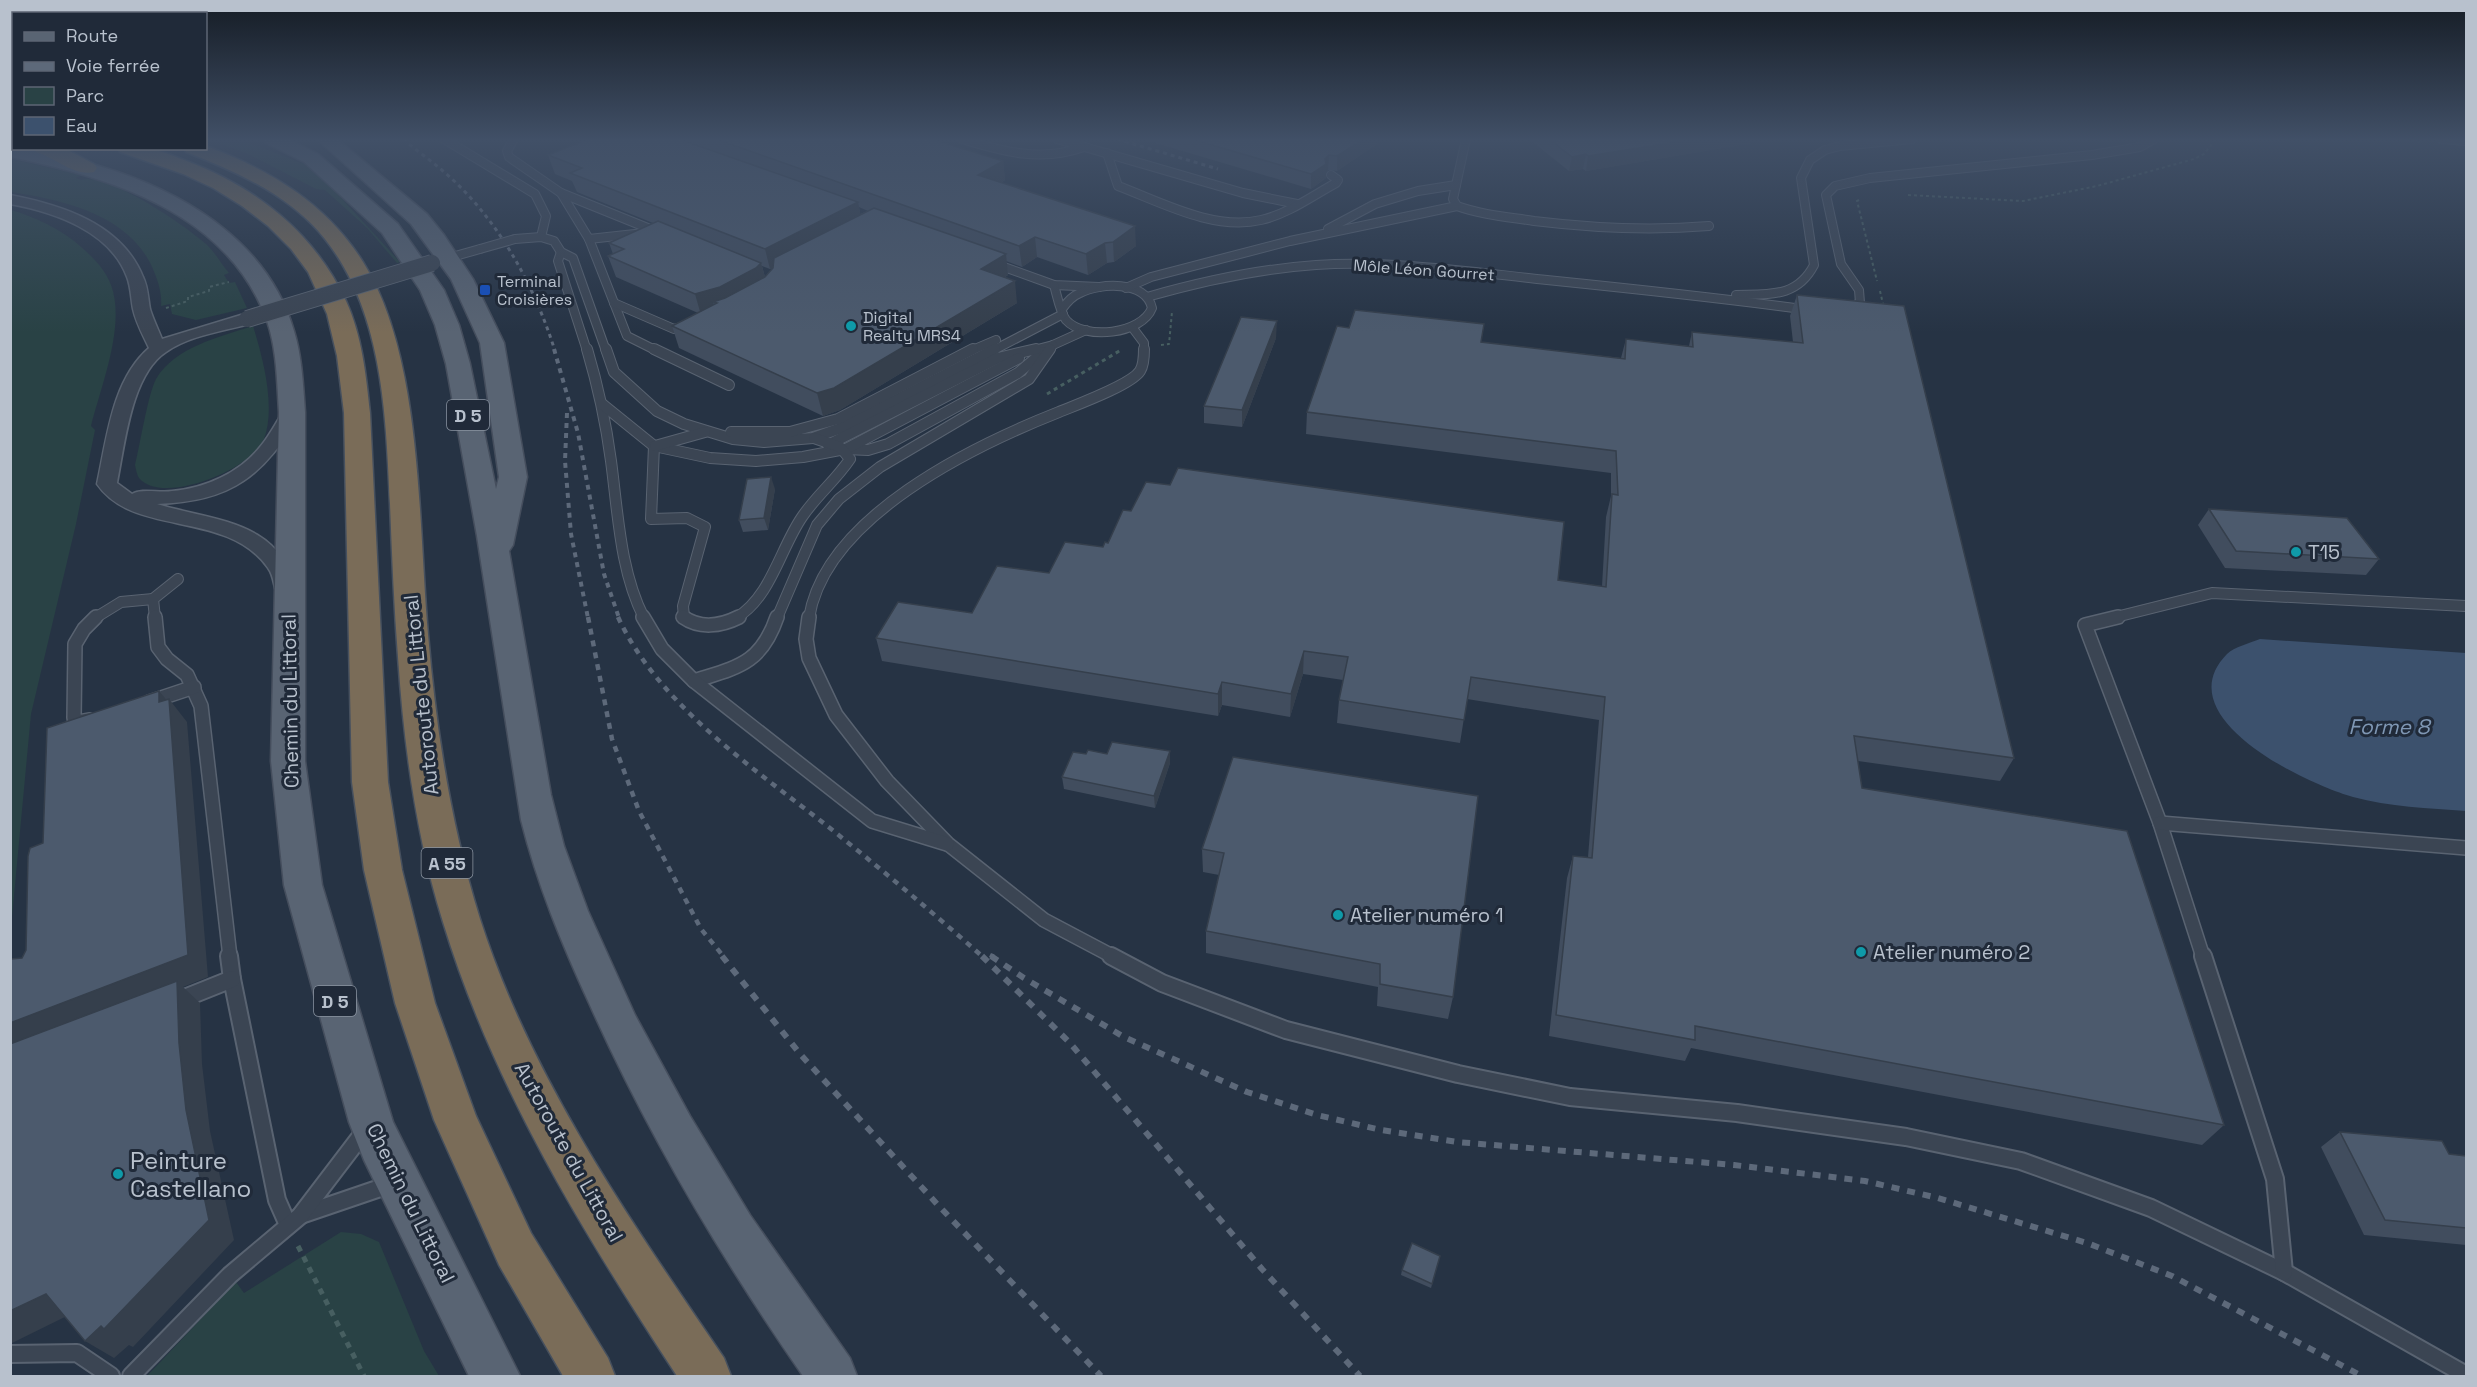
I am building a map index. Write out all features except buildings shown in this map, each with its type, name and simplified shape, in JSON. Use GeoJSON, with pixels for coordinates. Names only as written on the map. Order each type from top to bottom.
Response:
{"type":"FeatureCollection","features":[{"type":"Feature","properties":{"kind":"highway"},"geometry":{"type":"LineString","coordinates":[[254,204],[276,220],[301,246],[322,276],[335,302],[352,369],[357,413],[370,782],[383,870],[415,1003],[456,1120],[515,1249],[590,1377]]}},
{"type":"Feature","properties":{"kind":"highway","name":"Autoroute du Littoral"},"geometry":{"type":"LineString","coordinates":[[301,204],[336,238],[368,292],[385,338],[396,402],[416,687],[424,759],[440,837],[462,921],[487,992],[531,1091],[637,1273],[706,1377]]}},
{"type":"Feature","properties":{"kind":"main road","name":"Chemin du Littoral"},"geometry":{"type":"LineString","coordinates":[[173,204],[225,236],[246,259],[278,319],[290,368],[292,412],[288,597],[288,761],[303,885],[371,1122],[398,1182],[495,1377]]}},
{"type":"Feature","properties":{"kind":"main road","name":"D 5"},"geometry":{"type":"LineString","coordinates":[[362,204],[390,229],[432,290],[447,325],[458,364],[495,558]]}},
{"type":"Feature","properties":{"kind":"main road"},"geometry":{"type":"LineString","coordinates":[[401,204],[419,219],[440,260],[467,288],[492,343],[513,477],[495,558],[530,784],[547,848],[576,929],[615,1018],[647,1082],[705,1185],[744,1249],[832,1377]]}},
{"type":"Feature","properties":{"kind":"street"},"geometry":{"type":"LineString","coordinates":[[30,204],[76,218],[97,231],[122,255],[134,273],[141,294],[143,313],[158,348]]}},
{"type":"Feature","properties":{"kind":"street"},"geometry":{"type":"LineString","coordinates":[[288,597],[280,568],[255,542],[241,534],[204,520],[128,503],[114,494],[107,484],[131,386],[142,367],[158,348],[440,260]]}},
{"type":"Feature","properties":{"kind":"street"},"geometry":{"type":"LineString","coordinates":[[114,494],[148,498],[183,495],[233,478],[264,455],[292,412]]}},
{"type":"Feature","properties":{"kind":"lane"},"geometry":{"type":"LineString","coordinates":[[540,204],[546,216],[541,237]]}},
{"type":"Feature","properties":{"kind":"lane"},"geometry":{"type":"LineString","coordinates":[[568,204],[589,239],[627,336],[729,385]]}},
{"type":"Feature","properties":{"kind":"lane"},"geometry":{"type":"LineString","coordinates":[[588,204],[668,236]]}},
{"type":"Feature","properties":{"kind":"lane"},"geometry":{"type":"LineString","coordinates":[[1169,204],[1213,219],[1240,222],[1259,220],[1278,214],[1297,204]]}},
{"type":"Feature","properties":{"kind":"lane"},"geometry":{"type":"LineString","coordinates":[[1316,236],[1376,204]]}},
{"type":"Feature","properties":{"kind":"lane","name":"Môle Léon Gourret"},"geometry":{"type":"LineString","coordinates":[[1704,296],[1780,294],[1803,284],[1814,265],[1806,204]]}},
{"type":"Feature","properties":{"kind":"lane"},"geometry":{"type":"LineString","coordinates":[[1828,204],[1841,264],[1861,295],[1860,303],[1856,306],[1840,309]]}},
{"type":"Feature","properties":{"kind":"lane"},"geometry":{"type":"LineString","coordinates":[[1126,288],[1151,277],[1316,236],[1457,206],[1476,213],[1581,227],[1683,229],[1709,225]]}},
{"type":"Feature","properties":{"kind":"lane"},"geometry":{"type":"LineString","coordinates":[[589,239],[657,231]]}},
{"type":"Feature","properties":{"kind":"lane"},"geometry":{"type":"LineString","coordinates":[[440,260],[516,238],[541,237],[554,241],[561,252],[573,258],[615,372],[657,411],[684,424],[733,439],[764,442],[813,438],[841,428],[1062,312],[1066,302],[1074,295],[1099,287]]}},
{"type":"Feature","properties":{"kind":"lane"},"geometry":{"type":"LineString","coordinates":[[561,252],[558,261],[602,404],[612,457],[619,527],[633,589],[653,636],[666,653],[694,681],[872,821],[948,844]]}},
{"type":"Feature","properties":{"kind":"lane"},"geometry":{"type":"LineString","coordinates":[[979,258],[1054,285],[1126,288],[1147,297],[1152,303],[1152,310],[1149,316],[1132,327],[1109,332],[1086,330],[1070,324],[1062,312],[1054,285]]}},
{"type":"Feature","properties":{"kind":"lane","name":"Môle Léon Gourret"},"geometry":{"type":"LineString","coordinates":[[1147,297],[1191,284],[1254,271],[1343,264],[1407,266],[1704,296],[1818,311]]}},
{"type":"Feature","properties":{"kind":"lane"},"geometry":{"type":"LineString","coordinates":[[614,303],[675,329],[696,323]]}},
{"type":"Feature","properties":{"kind":"lane"},"geometry":{"type":"LineString","coordinates":[[1132,327],[1144,343],[1144,357],[1140,371],[1132,378],[1097,396],[1003,434],[892,499],[863,524],[822,576],[811,606],[806,639],[809,658],[836,715],[887,781],[948,844],[1044,920],[1162,983],[1286,1030],[1458,1074],[1570,1097],[1737,1113],[1895,1135],[2021,1161],[2151,1208],[2284,1272],[2466,1375]]}},
{"type":"Feature","properties":{"kind":"lane"},"geometry":{"type":"LineString","coordinates":[[654,446],[691,434],[709,431],[790,432],[838,419],[979,346],[1029,330]]}},
{"type":"Feature","properties":{"kind":"lane"},"geometry":{"type":"LineString","coordinates":[[803,457],[998,358],[1053,345],[1086,330]]}},
{"type":"Feature","properties":{"kind":"lane"},"geometry":{"type":"LineString","coordinates":[[602,404],[654,446],[722,459],[756,462],[803,457],[845,449],[868,450],[888,444],[1018,373],[1053,345]]}},
{"type":"Feature","properties":{"kind":"lane"},"geometry":{"type":"LineString","coordinates":[[694,681],[735,668],[752,659],[770,638],[781,605],[817,525],[839,499],[880,467],[1029,380],[1053,345]]}},
{"type":"Feature","properties":{"kind":"lane"},"geometry":{"type":"LineString","coordinates":[[845,449],[1032,350]]}},
{"type":"Feature","properties":{"kind":"lane"},"geometry":{"type":"LineString","coordinates":[[654,446],[651,519],[687,518],[698,520],[705,526],[683,606],[683,618],[710,625],[734,619],[753,604],[770,578],[795,528],[822,490],[850,459],[845,449],[834,442],[813,438]]}},
{"type":"Feature","properties":{"kind":"lane"},"geometry":{"type":"LineString","coordinates":[[78,722],[74,718],[75,644],[84,629],[99,614],[121,602],[153,599],[178,579]]}},
{"type":"Feature","properties":{"kind":"lane"},"geometry":{"type":"LineString","coordinates":[[2284,1272],[2275,1179],[2160,823],[2085,626],[2212,592],[2466,606]]}},
{"type":"Feature","properties":{"kind":"lane"},"geometry":{"type":"LineString","coordinates":[[153,599],[158,646],[167,659],[187,675],[201,705],[232,979],[277,1200],[294,1221]]}},
{"type":"Feature","properties":{"kind":"lane"},"geometry":{"type":"LineString","coordinates":[[142,704],[194,687]]}},
{"type":"Feature","properties":{"kind":"lane"},"geometry":{"type":"LineString","coordinates":[[65,734],[78,722],[99,717]]}},
{"type":"Feature","properties":{"kind":"lane"},"geometry":{"type":"LineString","coordinates":[[2160,823],[2466,848]]}},
{"type":"Feature","properties":{"kind":"lane"},"geometry":{"type":"LineString","coordinates":[[165,1005],[232,979]]}},
{"type":"Feature","properties":{"kind":"lane"},"geometry":{"type":"LineString","coordinates":[[131,1377],[230,1275],[294,1221],[371,1122]]}},
{"type":"Feature","properties":{"kind":"lane"},"geometry":{"type":"LineString","coordinates":[[294,1221],[398,1182]]}},
{"type":"Feature","properties":{"kind":"lane"},"geometry":{"type":"LineString","coordinates":[[10,1354],[76,1353],[111,1377]]}},
{"type":"Feature","properties":{"kind":"path"},"geometry":{"type":"LineString","coordinates":[[1858,204],[1883,304],[1875,309]]}},
{"type":"Feature","properties":{"kind":"path"},"geometry":{"type":"LineString","coordinates":[[167,306],[188,301],[188,297],[209,291],[209,287],[232,281]]}},
{"type":"Feature","properties":{"kind":"path"},"geometry":{"type":"LineString","coordinates":[[143,313],[166,308],[167,314]]}},
{"type":"Feature","properties":{"kind":"path"},"geometry":{"type":"LineString","coordinates":[[294,1221],[364,1377]]}},
{"type":"Feature","properties":{"kind":"green space"},"geometry":{"type":"Polygon","coordinates":[[[67,204],[148,204],[164,213],[209,247],[229,273],[224,275],[229,283],[235,282],[247,308],[196,320],[172,314],[170,304],[161,306],[160,290],[155,274],[145,254],[131,238],[95,214],[67,204]]]}},
{"type":"Feature","properties":{"kind":"green space"},"geometry":{"type":"Polygon","coordinates":[[[340,204],[346,204],[400,262],[397,263],[367,228],[340,204]]]}},
{"type":"Feature","properties":{"kind":"green space"},"geometry":{"type":"Polygon","coordinates":[[[11,210],[56,229],[73,240],[94,259],[111,285],[116,318],[106,374],[91,426],[95,430],[76,524],[31,714],[11,928],[11,210]]]}},
{"type":"Feature","properties":{"kind":"green space"},"geometry":{"type":"Polygon","coordinates":[[[253,326],[267,383],[269,412],[264,439],[256,451],[243,462],[206,481],[167,488],[150,486],[139,478],[135,465],[147,408],[156,379],[164,368],[186,351],[212,339],[253,326]]]}},
{"type":"Feature","properties":{"kind":"green space"},"geometry":{"type":"Polygon","coordinates":[[[341,1232],[361,1234],[379,1242],[424,1351],[439,1376],[147,1376],[236,1282],[244,1293],[341,1232]]]}},
{"type":"Feature","properties":{"kind":"water","name":"Forme 8"},"geometry":{"type":"Polygon","coordinates":[[[2260,639],[2466,653],[2466,811],[2395,805],[2353,797],[2305,778],[2276,763],[2249,744],[2227,724],[2214,701],[2213,678],[2227,654],[2238,647],[2260,639]]]}},
{"type":"Feature","properties":{"kind":"railway"},"geometry":{"type":"LineString","coordinates":[[475,204],[497,231],[525,277],[555,351]]}},
{"type":"Feature","properties":{"kind":"railway"},"geometry":{"type":"LineString","coordinates":[[554,349],[578,433],[604,574],[619,618]]}},
{"type":"Feature","properties":{"kind":"railway"},"geometry":{"type":"LineString","coordinates":[[567,413],[565,461],[571,534],[588,618]]}},
{"type":"Feature","properties":{"kind":"railway"},"geometry":{"type":"LineString","coordinates":[[588,617],[612,739],[639,811],[701,929],[724,957]]}},
{"type":"Feature","properties":{"kind":"railway"},"geometry":{"type":"LineString","coordinates":[[618,617],[635,649],[682,706],[739,757],[866,857],[983,957]]}},
{"type":"Feature","properties":{"kind":"railway"},"geometry":{"type":"LineString","coordinates":[[990,955],[994,957]]}},
{"type":"Feature","properties":{"kind":"railway"},"geometry":{"type":"LineString","coordinates":[[722,956],[801,1055],[937,1204],[1101,1376]]}},
{"type":"Feature","properties":{"kind":"railway"},"geometry":{"type":"LineString","coordinates":[[982,956],[1070,1043],[1262,1269],[1360,1376]]}},
{"type":"Feature","properties":{"kind":"railway"},"geometry":{"type":"LineString","coordinates":[[991,956],[1124,1037],[1247,1092],[1317,1115],[1381,1130],[1457,1142],[1734,1165],[1865,1181],[1938,1198],[2087,1243],[2172,1276],[2362,1376]]}},
{"type":"Feature","properties":{"kind":"place","name":"Terminal Croisières"},"geometry":{"type":"Point","coordinates":[485,290]}},
{"type":"Feature","properties":{"kind":"place","name":"Digital Realty MRS4"},"geometry":{"type":"Point","coordinates":[851,326]}},
{"type":"Feature","properties":{"kind":"place","name":"T15"},"geometry":{"type":"Point","coordinates":[2296,552]}},
{"type":"Feature","properties":{"kind":"place","name":"Atelier numéro 1"},"geometry":{"type":"Point","coordinates":[1338,915]}},
{"type":"Feature","properties":{"kind":"place","name":"Atelier numéro 2"},"geometry":{"type":"Point","coordinates":[1861,952]}},
{"type":"Feature","properties":{"kind":"place","name":"Peinture Castellano"},"geometry":{"type":"Point","coordinates":[118,1174]}}]}
